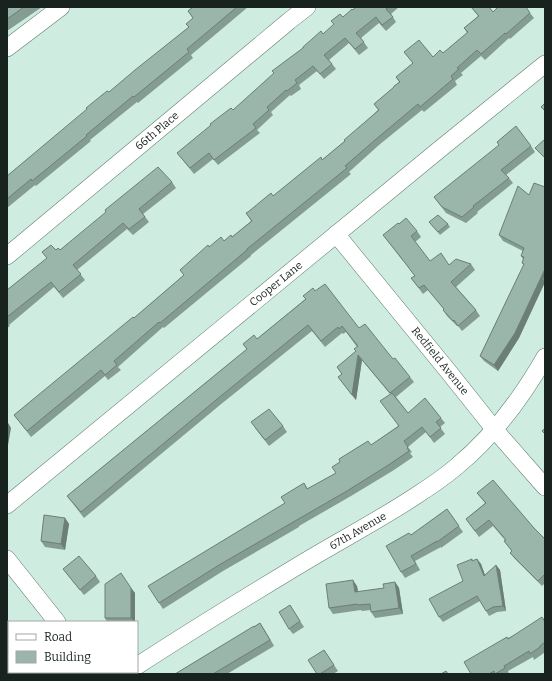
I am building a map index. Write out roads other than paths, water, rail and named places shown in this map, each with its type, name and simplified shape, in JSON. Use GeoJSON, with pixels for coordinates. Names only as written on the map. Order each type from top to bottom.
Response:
{"type":"FeatureCollection","features":[{"type":"Feature","properties":{"kind":"street"},"geometry":{"type":"LineString","coordinates":[[7,48],[61,7]]}},
{"type":"Feature","properties":{"kind":"street","name":"66th Place"},"geometry":{"type":"LineString","coordinates":[[7,256],[307,7]]}},
{"type":"Feature","properties":{"kind":"street","name":"Cooper Lane"},"geometry":{"type":"LineString","coordinates":[[7,505],[545,64]]}},
{"type":"Feature","properties":{"kind":"street","name":"Redfield Avenue"},"geometry":{"type":"LineString","coordinates":[[336,234],[495,430],[545,487]]}},
{"type":"Feature","properties":{"kind":"street","name":"67th Avenue"},"geometry":{"type":"LineString","coordinates":[[138,665],[296,567],[393,511],[455,468],[478,448],[495,430],[525,391],[545,357]]}},
{"type":"Feature","properties":{"kind":"street"},"geometry":{"type":"LineString","coordinates":[[7,559],[56,621]]}}]}
